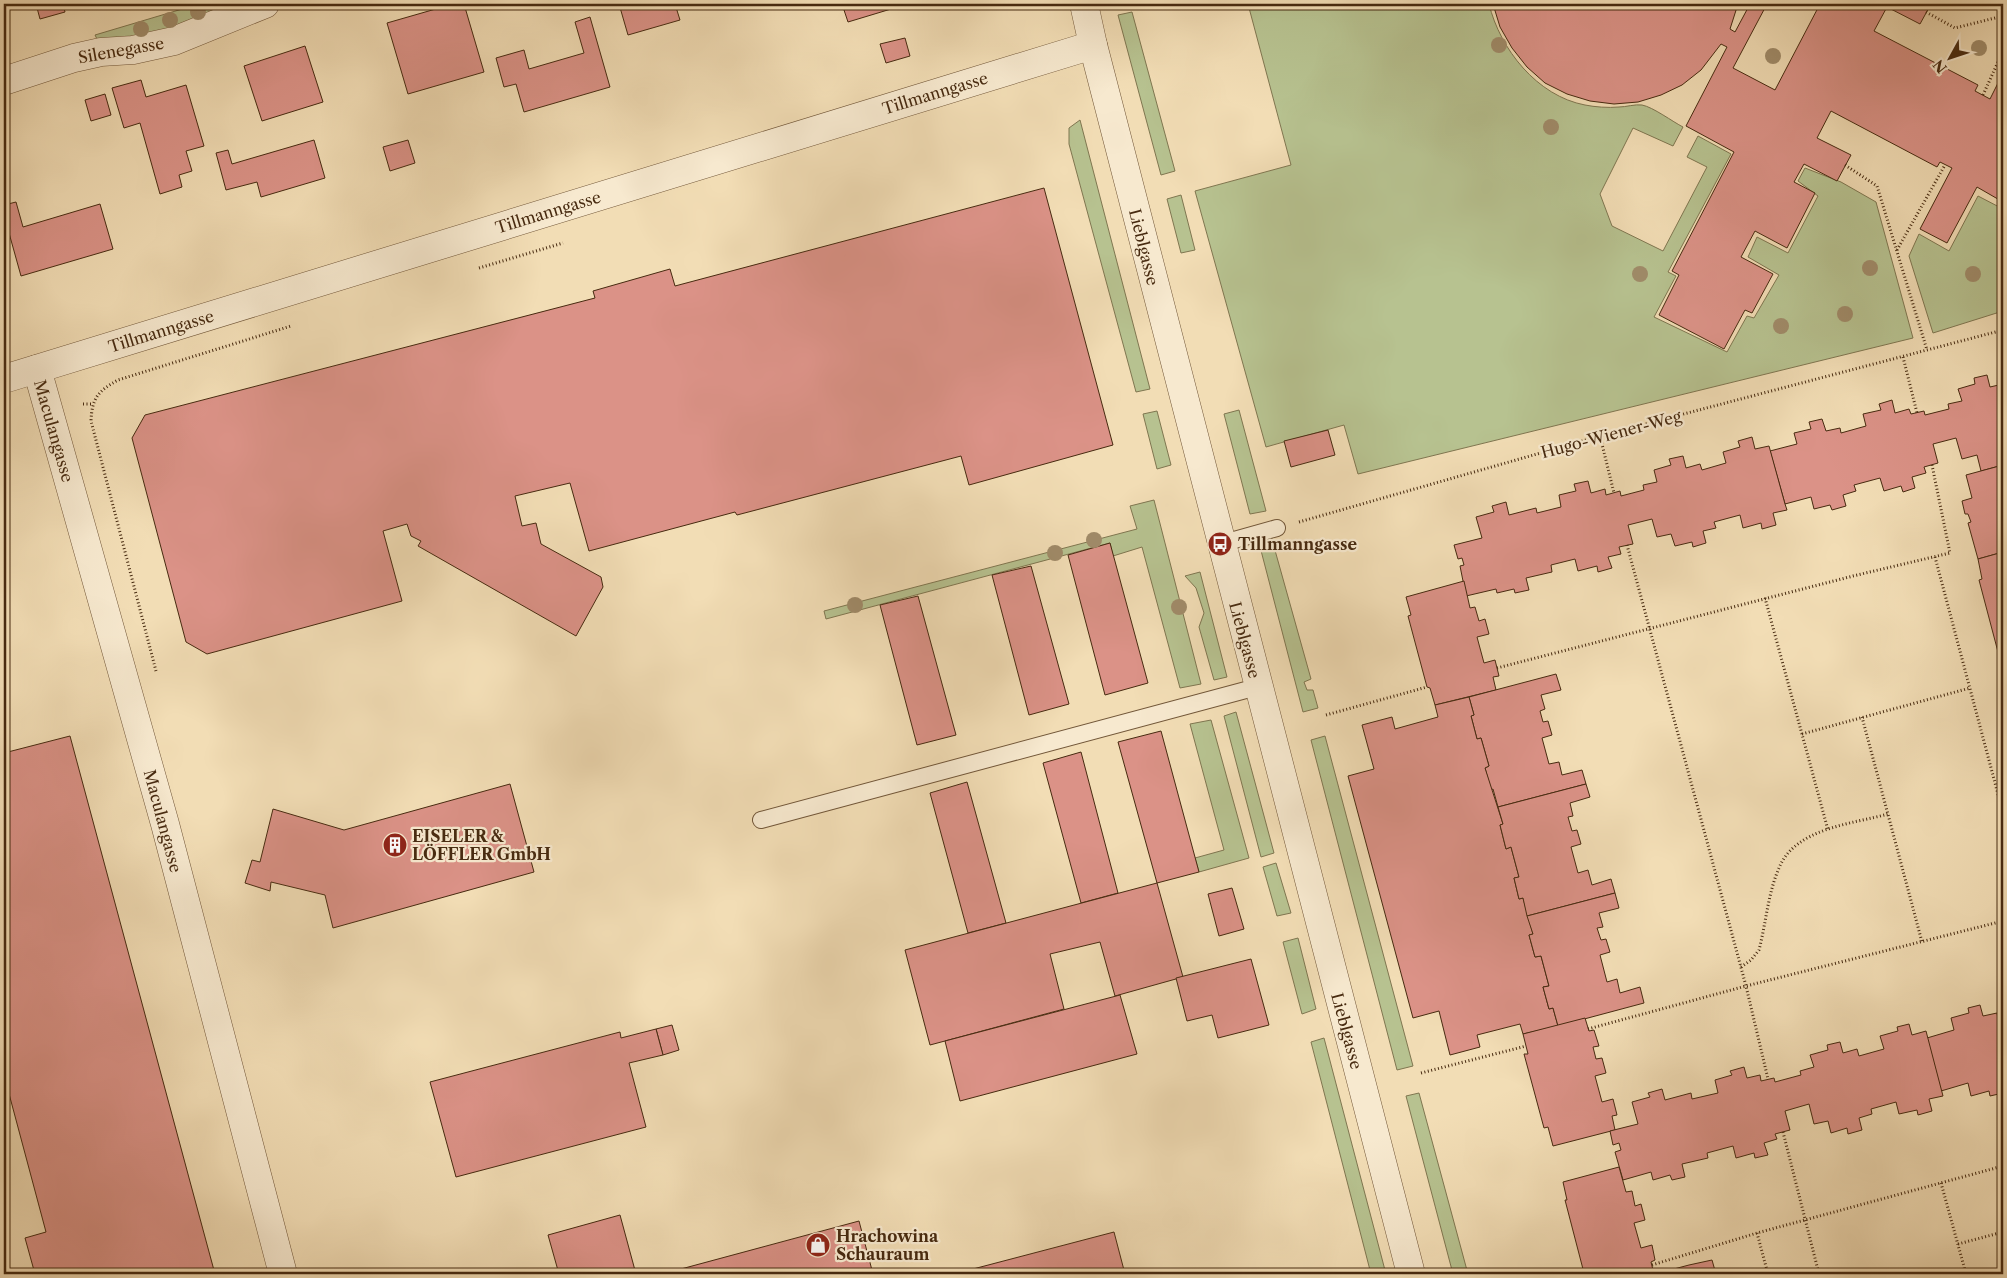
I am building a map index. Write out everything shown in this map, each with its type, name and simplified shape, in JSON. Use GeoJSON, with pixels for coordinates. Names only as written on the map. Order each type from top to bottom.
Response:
{"type":"FeatureCollection","features":[{"type":"Feature","properties":{"kind":"street","name":"Silenegasse"},"geometry":{"type":"LineString","coordinates":[[4,81],[74,58],[102,52],[132,50],[174,41],[265,4]]}},
{"type":"Feature","properties":{"kind":"street","name":"Lieblgasse"},"geometry":{"type":"LineString","coordinates":[[1084,4],[1220,544],[1411,1274]]}},
{"type":"Feature","properties":{"kind":"street","name":"Tillmanngasse"},"geometry":{"type":"LineString","coordinates":[[4,379],[1093,45]]}},
{"type":"Feature","properties":{"kind":"street","name":"Maculangasse"},"geometry":{"type":"LineString","coordinates":[[37,369],[165,824],[283,1274]]}},
{"type":"Feature","properties":{"kind":"lane"},"geometry":{"type":"LineString","coordinates":[[1220,544],[1277,528]]}},
{"type":"Feature","properties":{"kind":"lane"},"geometry":{"type":"LineString","coordinates":[[761,820],[1257,687]]}},
{"type":"Feature","properties":{"kind":"path"},"geometry":{"type":"LineString","coordinates":[[1926,12],[1955,28],[2003,16]]}},
{"type":"Feature","properties":{"kind":"path"},"geometry":{"type":"LineString","coordinates":[[1983,95],[2003,51]]}},
{"type":"Feature","properties":{"kind":"path"},"geometry":{"type":"LineString","coordinates":[[1845,165],[1876,186],[1927,350]]}},
{"type":"Feature","properties":{"kind":"path"},"geometry":{"type":"LineString","coordinates":[[1896,251],[1946,165]]}},
{"type":"Feature","properties":{"kind":"path"},"geometry":{"type":"LineString","coordinates":[[478,268],[563,243]]}},
{"type":"Feature","properties":{"kind":"path"},"geometry":{"type":"LineString","coordinates":[[159,679],[90,421],[92,404],[102,389],[118,380],[299,323]]}},
{"type":"Feature","properties":{"kind":"path","name":"Hugo-Wiener-Weg"},"geometry":{"type":"LineString","coordinates":[[1277,528],[1600,436],[2003,330]]}},
{"type":"Feature","properties":{"kind":"path"},"geometry":{"type":"LineString","coordinates":[[1903,357],[1917,413]]}},
{"type":"Feature","properties":{"kind":"path"},"geometry":{"type":"LineString","coordinates":[[83,404],[92,404]]}},
{"type":"Feature","properties":{"kind":"path"},"geometry":{"type":"LineString","coordinates":[[1600,436],[1614,493]]}},
{"type":"Feature","properties":{"kind":"path"},"geometry":{"type":"LineString","coordinates":[[1497,668],[1764,598],[1950,553],[1932,465]]}},
{"type":"Feature","properties":{"kind":"path"},"geometry":{"type":"LineString","coordinates":[[1627,545],[1746,986],[1768,1079]]}},
{"type":"Feature","properties":{"kind":"path"},"geometry":{"type":"LineString","coordinates":[[1935,557],[2003,812]]}},
{"type":"Feature","properties":{"kind":"path"},"geometry":{"type":"LineString","coordinates":[[1764,598],[1828,830]]}},
{"type":"Feature","properties":{"kind":"path"},"geometry":{"type":"LineString","coordinates":[[1326,715],[1427,687]]}},
{"type":"Feature","properties":{"kind":"path"},"geometry":{"type":"LineString","coordinates":[[1802,734],[1970,688]]}},
{"type":"Feature","properties":{"kind":"path"},"geometry":{"type":"LineString","coordinates":[[1862,717],[1922,942]]}},
{"type":"Feature","properties":{"kind":"path"},"geometry":{"type":"LineString","coordinates":[[1741,968],[1751,960],[1758,950],[1779,867],[1797,845],[1808,836],[1888,814]]}},
{"type":"Feature","properties":{"kind":"path"},"geometry":{"type":"LineString","coordinates":[[1588,1030],[1746,986],[2003,921]]}},
{"type":"Feature","properties":{"kind":"path"},"geometry":{"type":"LineString","coordinates":[[1421,1073],[1526,1046]]}},
{"type":"Feature","properties":{"kind":"path"},"geometry":{"type":"LineString","coordinates":[[1783,1132],[1819,1274]]}},
{"type":"Feature","properties":{"kind":"path"},"geometry":{"type":"LineString","coordinates":[[1652,1265],[1757,1233],[2003,1166]]}},
{"type":"Feature","properties":{"kind":"path"},"geometry":{"type":"LineString","coordinates":[[1941,1183],[1966,1274]]}},
{"type":"Feature","properties":{"kind":"path"},"geometry":{"type":"LineString","coordinates":[[1958,1244],[2003,1232]]}},
{"type":"Feature","properties":{"kind":"path"},"geometry":{"type":"LineString","coordinates":[[1757,1233],[1768,1274]]}},
{"type":"Feature","properties":{"kind":"green space"},"geometry":{"type":"Polygon","coordinates":[[[199,4],[234,4],[173,31],[98,41],[95,35],[199,4]]]}},
{"type":"Feature","properties":{"kind":"green space"},"geometry":{"type":"Polygon","coordinates":[[[1248,4],[1489,4],[1494,21],[1512,53],[1536,81],[1551,92],[1568,100],[1589,106],[1647,106],[1683,127],[1673,146],[1633,128],[1600,194],[1612,226],[1663,251],[1707,167],[1687,157],[1698,136],[1731,154],[1668,272],[1676,276],[1654,317],[1727,352],[1747,316],[1754,318],[1779,275],[1748,257],[1757,237],[1788,253],[1818,196],[1798,181],[1805,168],[1841,182],[1876,202],[1913,338],[1358,474],[1344,425],[1266,447],[1195,191],[1291,165],[1248,4]]]}},
{"type":"Feature","properties":{"kind":"green space"},"geometry":{"type":"Polygon","coordinates":[[[1132,12],[1175,171],[1161,175],[1118,15],[1132,12]]]}},
{"type":"Feature","properties":{"kind":"green space"},"geometry":{"type":"Polygon","coordinates":[[[1080,120],[1150,389],[1136,392],[1069,144],[1069,128],[1080,120]]]}},
{"type":"Feature","properties":{"kind":"green space"},"geometry":{"type":"Polygon","coordinates":[[[1181,195],[1195,250],[1181,253],[1167,199],[1181,195]]]}},
{"type":"Feature","properties":{"kind":"green space"},"geometry":{"type":"Polygon","coordinates":[[[1978,196],[2003,209],[2003,311],[1933,333],[1909,256],[1919,234],[1949,251],[1978,196]]]}},
{"type":"Feature","properties":{"kind":"green space"},"geometry":{"type":"Polygon","coordinates":[[[1239,410],[1266,511],[1250,514],[1224,414],[1239,410]]]}},
{"type":"Feature","properties":{"kind":"green space"},"geometry":{"type":"Polygon","coordinates":[[[1157,411],[1171,465],[1157,469],[1143,414],[1157,411]]]}},
{"type":"Feature","properties":{"kind":"green space"},"geometry":{"type":"Polygon","coordinates":[[[1154,500],[1201,684],[1180,688],[1142,547],[1113,556],[1110,543],[826,619],[824,611],[1137,529],[1130,506],[1154,500]]]}},
{"type":"Feature","properties":{"kind":"green space"},"geometry":{"type":"Polygon","coordinates":[[[1271,536],[1311,679],[1304,682],[1307,690],[1313,690],[1318,708],[1303,712],[1258,539],[1271,536]]]}},
{"type":"Feature","properties":{"kind":"green space"},"geometry":{"type":"Polygon","coordinates":[[[1200,572],[1227,677],[1214,680],[1199,627],[1204,613],[1196,588],[1185,576],[1200,572]]]}},
{"type":"Feature","properties":{"kind":"green space"},"geometry":{"type":"Polygon","coordinates":[[[1236,712],[1274,853],[1261,857],[1224,716],[1236,712]]]}},
{"type":"Feature","properties":{"kind":"green space"},"geometry":{"type":"Polygon","coordinates":[[[1211,720],[1249,858],[1199,872],[1195,858],[1224,850],[1190,724],[1211,720]]]}},
{"type":"Feature","properties":{"kind":"green space"},"geometry":{"type":"Polygon","coordinates":[[[1325,736],[1413,1066],[1397,1070],[1311,740],[1325,736]]]}},
{"type":"Feature","properties":{"kind":"green space"},"geometry":{"type":"Polygon","coordinates":[[[1276,863],[1291,913],[1277,916],[1263,867],[1276,863]]]}},
{"type":"Feature","properties":{"kind":"green space"},"geometry":{"type":"Polygon","coordinates":[[[1298,938],[1316,1009],[1302,1014],[1283,942],[1298,938]]]}},
{"type":"Feature","properties":{"kind":"green space"},"geometry":{"type":"Polygon","coordinates":[[[1324,1038],[1386,1274],[1371,1274],[1311,1042],[1324,1038]]]}},
{"type":"Feature","properties":{"kind":"green space"},"geometry":{"type":"Polygon","coordinates":[[[1419,1093],[1468,1274],[1453,1274],[1406,1096],[1419,1093]]]}},
{"type":"Feature","properties":{"kind":"building"},"geometry":{"type":"Polygon","coordinates":[[[36,4],[63,4],[65,12],[40,19],[36,4]]]}},
{"type":"Feature","properties":{"kind":"building"},"geometry":{"type":"Polygon","coordinates":[[[453,4],[464,4],[484,72],[408,94],[387,23],[453,4]]]}},
{"type":"Feature","properties":{"kind":"building"},"geometry":{"type":"Polygon","coordinates":[[[619,4],[675,4],[680,20],[628,35],[619,4]]]}},
{"type":"Feature","properties":{"kind":"building"},"geometry":{"type":"Polygon","coordinates":[[[842,4],[889,4],[891,9],[848,22],[842,4]]]}},
{"type":"Feature","properties":{"kind":"building"},"geometry":{"type":"Polygon","coordinates":[[[1493,4],[1738,4],[1730,29],[1735,32],[1750,4],[1767,4],[1733,68],[1775,90],[1820,4],[1931,4],[1920,24],[1887,7],[1874,31],[1978,85],[1975,91],[1990,99],[2003,73],[2003,202],[1977,187],[1947,243],[1920,229],[1952,168],[1940,162],[1937,167],[1831,111],[1817,138],[1851,155],[1837,181],[1804,164],[1794,182],[1815,193],[1787,248],[1755,231],[1741,257],[1773,274],[1752,313],[1745,310],[1724,349],[1659,315],[1679,275],[1672,271],[1734,152],[1686,126],[1727,47],[1721,44],[1701,70],[1682,85],[1661,95],[1638,102],[1614,104],[1590,101],[1567,94],[1545,83],[1527,67],[1512,48],[1500,27],[1493,4]]]}},
{"type":"Feature","properties":{"kind":"building"},"geometry":{"type":"Polygon","coordinates":[[[590,17],[610,87],[524,112],[516,84],[504,87],[496,58],[524,50],[529,69],[584,53],[575,22],[590,17]]]}},
{"type":"Feature","properties":{"kind":"building"},"geometry":{"type":"Polygon","coordinates":[[[905,38],[910,56],[886,63],[880,44],[905,38]]]}},
{"type":"Feature","properties":{"kind":"building"},"geometry":{"type":"Polygon","coordinates":[[[305,46],[323,102],[262,121],[244,66],[305,46]]]}},
{"type":"Feature","properties":{"kind":"building"},"geometry":{"type":"Polygon","coordinates":[[[141,80],[146,97],[186,85],[204,146],[186,151],[192,171],[179,175],[182,187],[160,194],[140,123],[124,128],[112,88],[141,80]]]}},
{"type":"Feature","properties":{"kind":"building"},"geometry":{"type":"Polygon","coordinates":[[[105,94],[111,115],[91,121],[85,100],[105,94]]]}},
{"type":"Feature","properties":{"kind":"building"},"geometry":{"type":"Polygon","coordinates":[[[314,140],[325,178],[261,197],[257,182],[226,190],[216,153],[228,150],[232,164],[314,140]]]}},
{"type":"Feature","properties":{"kind":"building"},"geometry":{"type":"Polygon","coordinates":[[[408,140],[415,163],[390,171],[383,147],[408,140]]]}},
{"type":"Feature","properties":{"kind":"building"},"geometry":{"type":"Polygon","coordinates":[[[1044,188],[1113,445],[969,485],[961,456],[737,515],[735,512],[589,551],[570,483],[515,496],[522,526],[536,523],[541,544],[601,577],[603,587],[576,636],[418,546],[421,541],[411,536],[407,524],[383,531],[402,601],[207,654],[186,642],[132,438],[145,415],[595,298],[593,291],[670,269],[675,286],[1044,188]]]}},
{"type":"Feature","properties":{"kind":"building"},"geometry":{"type":"Polygon","coordinates":[[[16,202],[23,227],[100,204],[113,249],[21,276],[4,215],[4,205],[16,202]]]}},
{"type":"Feature","properties":{"kind":"building"},"geometry":{"type":"Polygon","coordinates":[[[1987,375],[1990,387],[2003,384],[2003,465],[1981,471],[1977,455],[1962,459],[1956,438],[1933,444],[1938,463],[1924,467],[1926,473],[1912,477],[1915,488],[1903,492],[1901,486],[1884,491],[1880,478],[1854,485],[1856,491],[1843,495],[1846,506],[1832,510],[1830,505],[1814,509],[1811,497],[1785,504],[1770,451],[1797,444],[1794,433],[1811,429],[1809,422],[1822,419],[1826,431],[1840,428],[1841,433],[1866,426],[1863,414],[1881,410],[1879,404],[1892,400],[1895,413],[1909,409],[1911,414],[1924,411],[1925,415],[1949,409],[1948,404],[1962,401],[1958,389],[1975,384],[1974,378],[1987,375]]]}},
{"type":"Feature","properties":{"kind":"building"},"geometry":{"type":"Polygon","coordinates":[[[1328,430],[1335,455],[1291,467],[1284,441],[1328,430]]]}},
{"type":"Feature","properties":{"kind":"building"},"geometry":{"type":"Polygon","coordinates":[[[1752,437],[1755,449],[1769,446],[1787,510],[1773,513],[1776,525],[1762,529],[1761,523],[1743,528],[1740,515],[1714,522],[1716,528],[1703,531],[1706,543],[1693,547],[1692,542],[1675,546],[1671,534],[1657,537],[1652,519],[1628,525],[1633,544],[1619,547],[1621,554],[1608,557],[1612,568],[1598,572],[1597,566],[1578,571],[1575,559],[1551,565],[1552,572],[1526,578],[1529,590],[1515,593],[1514,589],[1497,593],[1496,589],[1466,596],[1460,566],[1464,565],[1462,558],[1458,559],[1454,545],[1482,538],[1476,517],[1494,512],[1492,506],[1506,502],[1509,515],[1536,508],[1537,513],[1561,507],[1559,495],[1576,491],[1574,484],[1588,481],[1591,493],[1605,489],[1606,495],[1620,491],[1621,496],[1644,490],[1643,485],[1657,482],[1654,470],[1671,465],[1669,459],[1683,456],[1686,468],[1700,464],[1702,470],[1726,463],[1723,452],[1740,447],[1738,441],[1752,437]]]}},
{"type":"Feature","properties":{"kind":"building"},"geometry":{"type":"Polygon","coordinates":[[[2003,465],[2003,552],[1978,559],[1968,523],[1971,522],[1968,514],[1965,514],[1962,501],[1972,498],[1966,475],[2003,465]]]}},
{"type":"Feature","properties":{"kind":"building"},"geometry":{"type":"Polygon","coordinates":[[[1110,543],[1148,683],[1105,695],[1068,555],[1110,543]]]}},
{"type":"Feature","properties":{"kind":"building"},"geometry":{"type":"Polygon","coordinates":[[[2003,552],[2003,656],[2002,651],[1998,652],[1979,580],[1982,579],[1978,559],[2003,552]]]}},
{"type":"Feature","properties":{"kind":"building"},"geometry":{"type":"Polygon","coordinates":[[[1031,566],[1069,704],[1029,715],[992,575],[1031,566]]]}},
{"type":"Feature","properties":{"kind":"building"},"geometry":{"type":"Polygon","coordinates":[[[1464,581],[1470,608],[1475,607],[1479,621],[1485,619],[1489,634],[1477,637],[1484,663],[1495,660],[1499,676],[1493,677],[1496,690],[1435,705],[1430,688],[1427,687],[1408,616],[1411,615],[1406,597],[1464,581]]]}},
{"type":"Feature","properties":{"kind":"building"},"geometry":{"type":"Polygon","coordinates":[[[918,596],[956,735],[917,745],[880,605],[918,596]]]}},
{"type":"Feature","properties":{"kind":"building"},"geometry":{"type":"Polygon","coordinates":[[[1556,674],[1561,690],[1541,695],[1545,709],[1540,711],[1543,722],[1548,721],[1552,735],[1542,738],[1549,764],[1559,762],[1562,775],[1582,770],[1586,784],[1498,807],[1485,768],[1489,766],[1481,738],[1477,739],[1471,716],[1474,715],[1469,697],[1556,674]]]}},
{"type":"Feature","properties":{"kind":"building"},"geometry":{"type":"Polygon","coordinates":[[[1469,697],[1474,715],[1471,716],[1477,739],[1481,738],[1489,766],[1485,768],[1503,824],[1500,825],[1506,849],[1511,847],[1519,877],[1514,878],[1519,899],[1523,898],[1533,934],[1529,935],[1535,957],[1541,956],[1549,986],[1543,987],[1549,1009],[1553,1008],[1558,1026],[1523,1034],[1520,1024],[1477,1035],[1480,1047],[1450,1055],[1439,1011],[1413,1018],[1348,776],[1374,769],[1362,725],[1392,717],[1395,729],[1438,717],[1435,705],[1469,697]]]}},
{"type":"Feature","properties":{"kind":"building"},"geometry":{"type":"Polygon","coordinates":[[[1161,731],[1199,872],[1157,883],[1118,742],[1161,731]]]}},
{"type":"Feature","properties":{"kind":"building"},"geometry":{"type":"Polygon","coordinates":[[[70,736],[215,1274],[35,1274],[25,1238],[46,1232],[4,1075],[4,753],[70,736]]]}},
{"type":"Feature","properties":{"kind":"building"},"geometry":{"type":"Polygon","coordinates":[[[1081,752],[1118,893],[1081,903],[1043,763],[1081,752]]]}},
{"type":"Feature","properties":{"kind":"building"},"geometry":{"type":"Polygon","coordinates":[[[967,782],[1006,923],[968,933],[930,793],[967,782]]]}},
{"type":"Feature","properties":{"kind":"building","name":"EISELER & LÖFFLER GmbH"},"geometry":{"type":"Polygon","coordinates":[[[510,784],[534,872],[333,928],[325,895],[271,882],[270,891],[245,883],[252,860],[260,862],[273,809],[344,830],[510,784]]]}},
{"type":"Feature","properties":{"kind":"building"},"geometry":{"type":"Polygon","coordinates":[[[1586,784],[1590,797],[1570,803],[1573,816],[1568,817],[1572,831],[1577,830],[1581,844],[1571,847],[1578,873],[1588,870],[1592,885],[1611,879],[1615,893],[1527,916],[1523,898],[1519,899],[1514,878],[1519,877],[1511,847],[1506,849],[1500,825],[1503,824],[1498,807],[1586,784]]]}},
{"type":"Feature","properties":{"kind":"building"},"geometry":{"type":"Polygon","coordinates":[[[1157,883],[1183,977],[1115,996],[1100,942],[1050,954],[1064,1009],[930,1045],[905,950],[1157,883]]]}},
{"type":"Feature","properties":{"kind":"building"},"geometry":{"type":"Polygon","coordinates":[[[1232,888],[1244,929],[1219,936],[1208,894],[1232,888]]]}},
{"type":"Feature","properties":{"kind":"building"},"geometry":{"type":"Polygon","coordinates":[[[1615,893],[1619,908],[1599,913],[1603,927],[1597,928],[1601,940],[1606,939],[1610,952],[1600,955],[1607,982],[1617,979],[1620,993],[1640,987],[1644,1003],[1558,1026],[1553,1008],[1549,1009],[1543,987],[1549,986],[1541,956],[1535,957],[1529,935],[1533,934],[1527,916],[1615,893]]]}},
{"type":"Feature","properties":{"kind":"building"},"geometry":{"type":"Polygon","coordinates":[[[1251,959],[1269,1025],[1218,1038],[1212,1015],[1187,1021],[1176,978],[1251,959]]]}},
{"type":"Feature","properties":{"kind":"building"},"geometry":{"type":"Polygon","coordinates":[[[1120,995],[1137,1054],[960,1101],[945,1041],[1120,995]]]}},
{"type":"Feature","properties":{"kind":"building"},"geometry":{"type":"Polygon","coordinates":[[[1980,1005],[1983,1016],[1997,1013],[1998,1019],[2003,1017],[2003,1080],[1999,1081],[2003,1093],[1990,1096],[1989,1091],[1971,1096],[1968,1083],[1941,1091],[1927,1038],[1954,1030],[1951,1018],[1969,1013],[1968,1008],[1980,1005]]]}},
{"type":"Feature","properties":{"kind":"building"},"geometry":{"type":"Polygon","coordinates":[[[1585,1018],[1589,1031],[1594,1030],[1599,1046],[1593,1047],[1596,1059],[1602,1058],[1606,1073],[1595,1076],[1602,1102],[1613,1099],[1617,1115],[1612,1116],[1615,1130],[1553,1146],[1548,1127],[1544,1128],[1524,1054],[1528,1054],[1523,1034],[1585,1018]]]}},
{"type":"Feature","properties":{"kind":"building"},"geometry":{"type":"Polygon","coordinates":[[[1909,1024],[1912,1035],[1926,1031],[1943,1096],[1929,1099],[1932,1111],[1918,1115],[1917,1110],[1899,1114],[1896,1102],[1871,1109],[1872,1114],[1859,1118],[1862,1130],[1848,1134],[1847,1128],[1831,1133],[1828,1121],[1814,1124],[1809,1104],[1785,1111],[1790,1130],[1775,1134],[1777,1139],[1764,1143],[1768,1155],[1755,1158],[1754,1153],[1736,1158],[1733,1146],[1707,1153],[1708,1158],[1682,1164],[1685,1177],[1672,1180],[1670,1175],[1653,1180],[1651,1172],[1623,1180],[1615,1152],[1621,1150],[1619,1143],[1613,1145],[1610,1131],[1638,1124],[1632,1102],[1650,1097],[1648,1093],[1662,1089],[1665,1100],[1691,1093],[1692,1099],[1718,1093],[1715,1080],[1732,1075],[1730,1071],[1744,1067],[1747,1078],[1760,1075],[1761,1081],[1774,1078],[1775,1082],[1801,1075],[1800,1071],[1814,1067],[1810,1055],[1828,1050],[1827,1045],[1840,1042],[1843,1053],[1857,1049],[1859,1056],[1884,1049],[1880,1036],[1898,1031],[1897,1027],[1909,1024]]]}},
{"type":"Feature","properties":{"kind":"building"},"geometry":{"type":"Polygon","coordinates":[[[672,1025],[679,1050],[663,1055],[656,1029],[672,1025]]]}},
{"type":"Feature","properties":{"kind":"building"},"geometry":{"type":"Polygon","coordinates":[[[656,1029],[663,1055],[629,1063],[646,1127],[456,1177],[430,1082],[620,1032],[621,1038],[656,1029]]]}},
{"type":"Feature","properties":{"kind":"building"},"geometry":{"type":"Polygon","coordinates":[[[1619,1167],[1626,1192],[1632,1191],[1635,1206],[1641,1204],[1645,1220],[1634,1223],[1641,1248],[1652,1245],[1655,1260],[1651,1262],[1654,1274],[1584,1273],[1565,1200],[1567,1200],[1563,1182],[1619,1167]]]}},
{"type":"Feature","properties":{"kind":"building"},"geometry":{"type":"Polygon","coordinates":[[[620,1215],[636,1274],[559,1274],[548,1235],[620,1215]]]}},
{"type":"Feature","properties":{"kind":"building","name":"Hrachowina Schauraum"},"geometry":{"type":"Polygon","coordinates":[[[859,1221],[873,1274],[682,1274],[681,1269],[859,1221]]]}},
{"type":"Feature","properties":{"kind":"building"},"geometry":{"type":"Polygon","coordinates":[[[1114,1232],[1125,1274],[954,1274],[1114,1232]]]}},
{"type":"Feature","properties":{"kind":"building"},"geometry":{"type":"Polygon","coordinates":[[[1712,1260],[1716,1274],[1655,1274],[1689,1265],[1712,1260]]]}},
{"type":"Feature","properties":{"kind":"place","name":"Tillmanngasse"},"geometry":{"type":"Point","coordinates":[1220,544]}},
{"type":"Feature","properties":{"kind":"place","name":"EISELER & LÖFFLER GmbH"},"geometry":{"type":"Point","coordinates":[395,845]}},
{"type":"Feature","properties":{"kind":"place","name":"Hrachowina Schauraum"},"geometry":{"type":"Point","coordinates":[818,1245]}}]}
